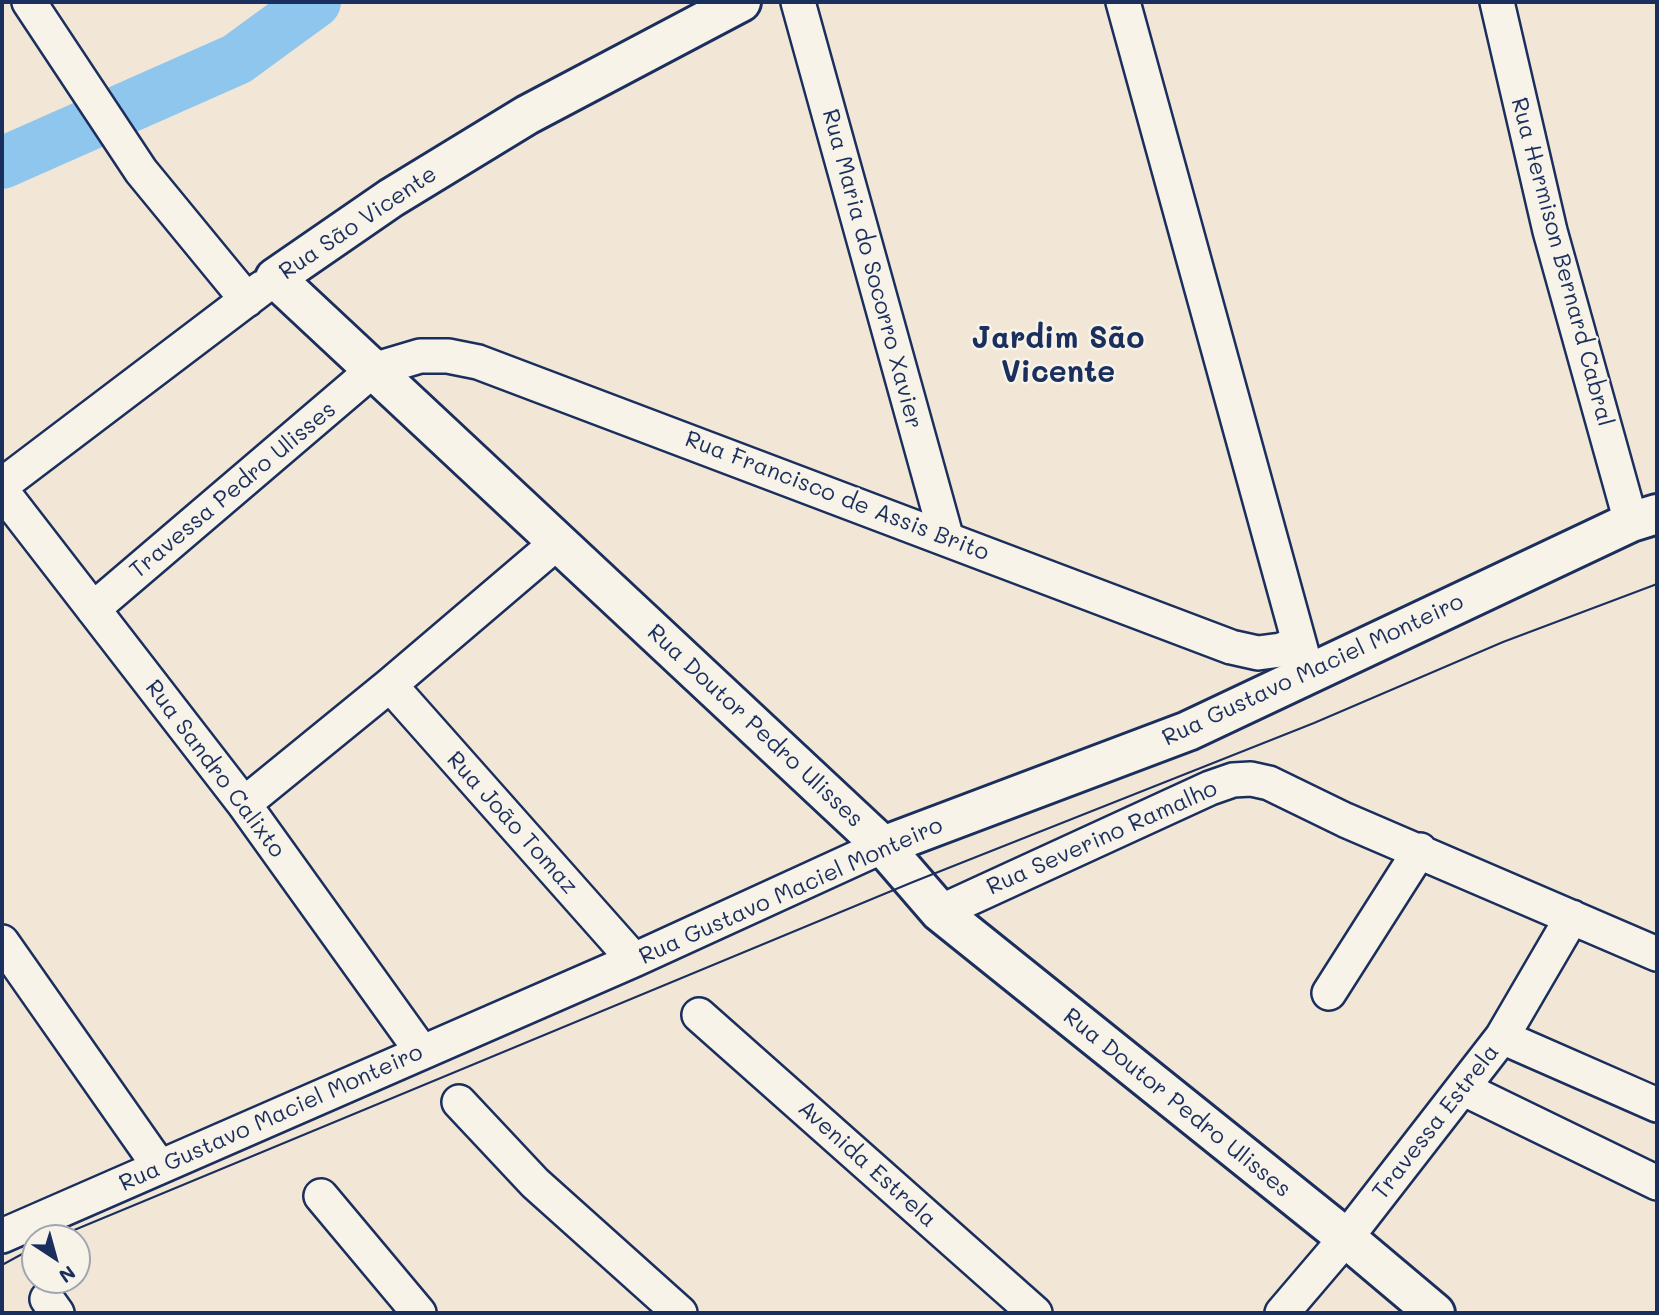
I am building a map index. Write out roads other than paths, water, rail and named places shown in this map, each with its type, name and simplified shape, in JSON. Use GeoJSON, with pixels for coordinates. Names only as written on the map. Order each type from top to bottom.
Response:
{"type":"FeatureCollection","features":[{"type":"Feature","properties":{"kind":"street"},"geometry":{"type":"LineString","coordinates":[[29,2],[141,171],[261,289]]}},
{"type":"Feature","properties":{"kind":"street","name":"Rua São Vicente"},"geometry":{"type":"LineString","coordinates":[[2,485],[261,289],[391,198],[527,115],[741,2]]}},
{"type":"Feature","properties":{"kind":"street","name":"Rua Maria do Socorro Xavier"},"geometry":{"type":"LineString","coordinates":[[798,2],[946,536]]}},
{"type":"Feature","properties":{"kind":"street"},"geometry":{"type":"LineString","coordinates":[[1123,2],[1303,659]]}},
{"type":"Feature","properties":{"kind":"street","name":"Rua Hermison Bernard Cabral"},"geometry":{"type":"LineString","coordinates":[[1497,2],[1550,232],[1644,518]]}},
{"type":"Feature","properties":{"kind":"street","name":"Rua Doutor Pedro Ulisses"},"geometry":{"type":"LineString","coordinates":[[261,289],[373,370],[883,846],[940,912],[1346,1238],[1435,1313]]}},
{"type":"Feature","properties":{"kind":"street","name":"Rua Francisco de Assis Brito"},"geometry":{"type":"LineString","coordinates":[[373,370],[420,356],[448,356],[478,362],[946,536],[1080,592],[1231,647],[1258,653],[1281,650],[1303,659]]}},
{"type":"Feature","properties":{"kind":"street","name":"Travessa Pedro Ulisses"},"geometry":{"type":"LineString","coordinates":[[93,609],[373,370]]}},
{"type":"Feature","properties":{"kind":"street","name":"Rua Sandro Calixto"},"geometry":{"type":"LineString","coordinates":[[2,491],[244,804],[422,1052]]}},
{"type":"Feature","properties":{"kind":"street","name":"Rua Gustavo Maciel Monteiro"},"geometry":{"type":"LineString","coordinates":[[2,1236],[634,960],[883,846],[1188,731],[1303,659],[1644,518]]}},
{"type":"Feature","properties":{"kind":"street"},"geometry":{"type":"LineString","coordinates":[[244,804],[390,685],[559,541]]}},
{"type":"Feature","properties":{"kind":"street","name":"Rua João Tomaz"},"geometry":{"type":"LineString","coordinates":[[390,685],[634,960]]}},
{"type":"Feature","properties":{"kind":"street","name":"Rua Severino Ramalho"},"geometry":{"type":"LineString","coordinates":[[940,912],[1233,780],[1251,779],[1269,783],[1657,954]]}},
{"type":"Feature","properties":{"kind":"street"},"geometry":{"type":"LineString","coordinates":[[1329,993],[1420,850]]}},
{"type":"Feature","properties":{"kind":"street","name":"Travessa Estrela"},"geometry":{"type":"LineString","coordinates":[[1282,1313],[1346,1238],[1464,1089],[1502,1037],[1572,917]]}},
{"type":"Feature","properties":{"kind":"street"},"geometry":{"type":"LineString","coordinates":[[2,942],[159,1166]]}},
{"type":"Feature","properties":{"kind":"street","name":"Avenida Estrela"},"geometry":{"type":"LineString","coordinates":[[699,1015],[1035,1313]]}},
{"type":"Feature","properties":{"kind":"street"},"geometry":{"type":"LineString","coordinates":[[1502,1037],[1657,1105]]}},
{"type":"Feature","properties":{"kind":"street"},"geometry":{"type":"LineString","coordinates":[[1464,1089],[1657,1183]]}},
{"type":"Feature","properties":{"kind":"street"},"geometry":{"type":"LineString","coordinates":[[459,1102],[535,1183],[680,1313]]}},
{"type":"Feature","properties":{"kind":"street"},"geometry":{"type":"LineString","coordinates":[[321,1196],[419,1313]]}},
{"type":"Feature","properties":{"kind":"waterway"},"geometry":{"type":"LineString","coordinates":[[2,163],[237,59],[315,2]]}},
{"type":"Feature","properties":{"kind":"tram line"},"geometry":{"type":"LineString","coordinates":[[89,1224],[913,882],[1314,723],[1503,642],[1657,584]]}},
{"type":"Feature","properties":{"kind":"tram line"},"geometry":{"type":"LineString","coordinates":[[2,1265],[21,1255]]}},
{"type":"Feature","properties":{"kind":"district","name":"Jardim São Vicente"},"geometry":{"type":"Point","coordinates":[1058,356]}}]}
